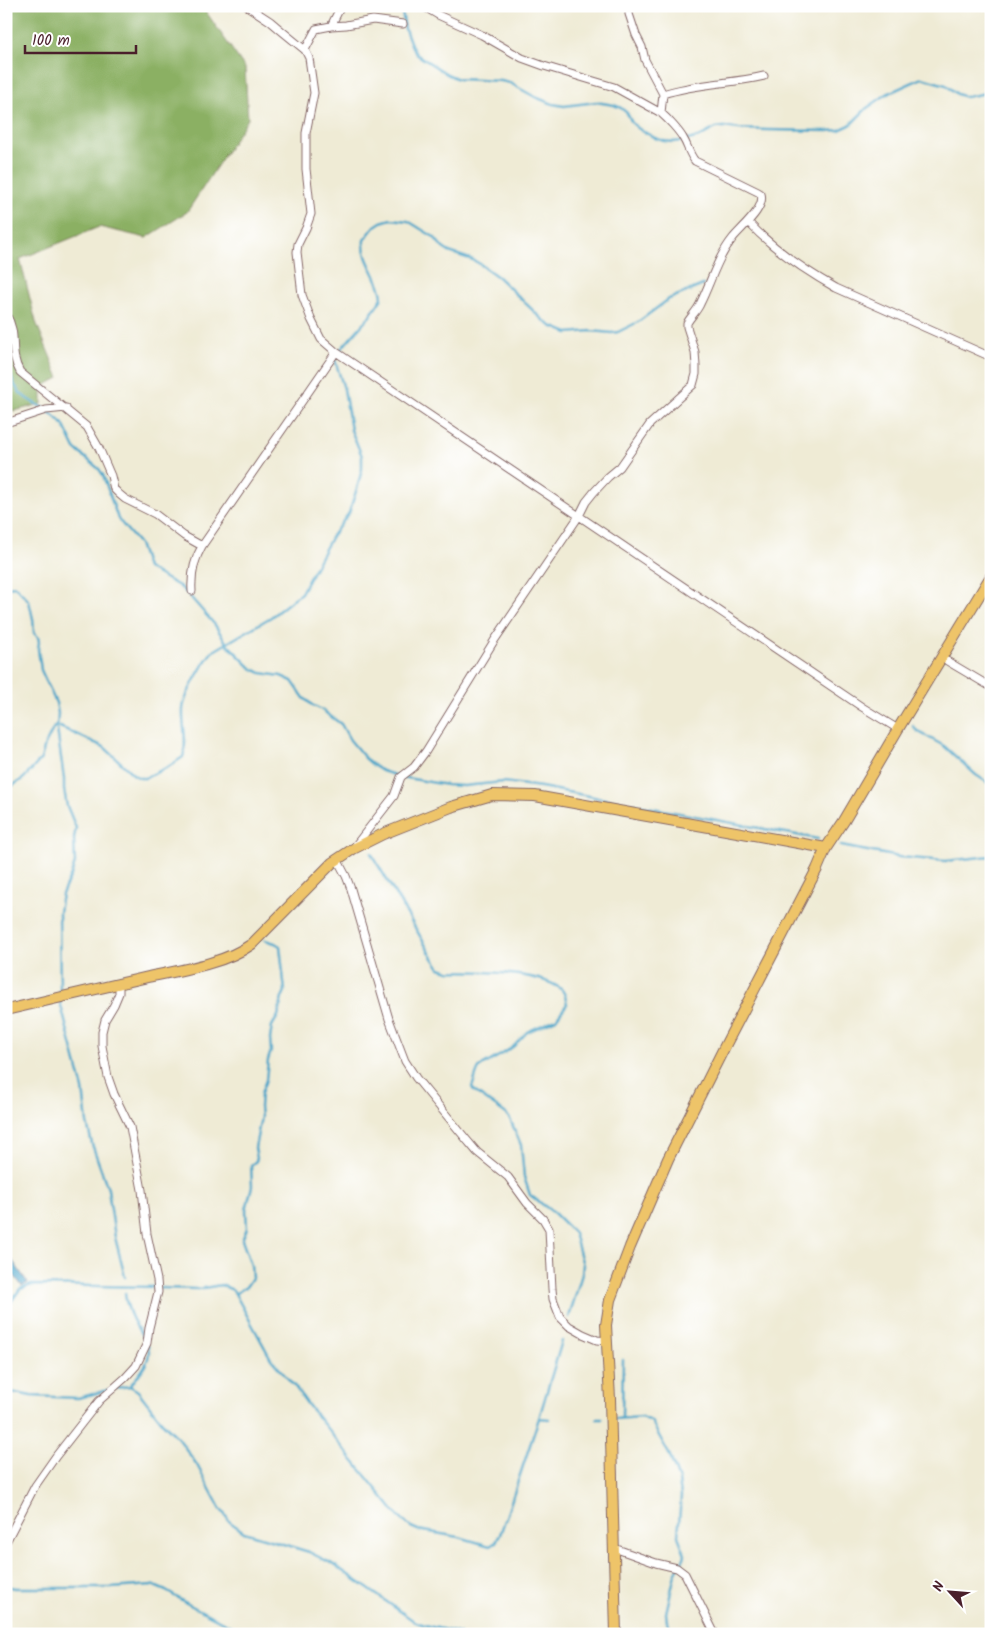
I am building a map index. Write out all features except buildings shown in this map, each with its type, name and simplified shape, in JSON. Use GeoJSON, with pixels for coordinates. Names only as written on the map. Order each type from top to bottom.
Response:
{"type":"FeatureCollection","features":[{"type":"Feature","properties":{"kind":"main road"},"geometry":{"type":"LineString","coordinates":[[616,1634],[606,1325],[610,1300],[656,1185],[726,1042],[817,869],[826,848],[991,576]]}},
{"type":"Feature","properties":{"kind":"main road"},"geometry":{"type":"LineString","coordinates":[[6,1010],[225,958],[252,944],[336,859],[383,834],[444,810],[492,795],[540,796],[826,848]]}},
{"type":"Feature","properties":{"kind":"street"},"geometry":{"type":"LineString","coordinates":[[247,6],[270,21],[305,50],[309,58],[314,93],[306,145],[306,169],[311,214],[298,244],[297,252],[304,300],[321,339],[336,352],[862,707],[898,728]]}},
{"type":"Feature","properties":{"kind":"street"},"geometry":{"type":"LineString","coordinates":[[331,26],[340,6]]}},
{"type":"Feature","properties":{"kind":"street"},"geometry":{"type":"LineString","coordinates":[[353,849],[394,796],[401,777],[418,763],[494,641],[579,516],[586,502],[608,477],[620,467],[650,424],[693,385],[696,374],[695,352],[687,324],[701,302],[720,257],[734,236],[748,222],[762,198],[761,194],[699,163],[692,157],[684,141],[661,113],[614,87],[522,58],[482,35],[423,6]]}},
{"type":"Feature","properties":{"kind":"street"},"geometry":{"type":"LineString","coordinates":[[630,6],[629,14],[645,60],[663,94],[661,113]]}},
{"type":"Feature","properties":{"kind":"street"},"geometry":{"type":"LineString","coordinates":[[305,50],[316,29],[373,20],[403,24]]}},
{"type":"Feature","properties":{"kind":"street"},"geometry":{"type":"LineString","coordinates":[[663,94],[682,88],[740,82],[764,76]]}},
{"type":"Feature","properties":{"kind":"street"},"geometry":{"type":"LineString","coordinates":[[748,222],[773,246],[836,288],[991,357]]}},
{"type":"Feature","properties":{"kind":"street"},"geometry":{"type":"LineString","coordinates":[[6,314],[14,331],[13,355],[20,372],[87,427],[108,470],[114,489],[124,499],[155,514],[184,536],[202,546]]}},
{"type":"Feature","properties":{"kind":"street"},"geometry":{"type":"LineString","coordinates":[[192,591],[191,580],[202,546],[336,352]]}},
{"type":"Feature","properties":{"kind":"street"},"geometry":{"type":"LineString","coordinates":[[6,423],[46,410],[66,408]]}},
{"type":"Feature","properties":{"kind":"street"},"geometry":{"type":"LineString","coordinates":[[942,658],[991,687]]}},
{"type":"Feature","properties":{"kind":"street"},"geometry":{"type":"LineString","coordinates":[[336,859],[351,889],[389,1020],[405,1061],[416,1078],[477,1152],[508,1177],[527,1203],[543,1219],[549,1230],[553,1299],[560,1317],[569,1326],[583,1334],[597,1340],[607,1341]]}},
{"type":"Feature","properties":{"kind":"street"},"geometry":{"type":"LineString","coordinates":[[6,1542],[35,1486],[56,1456],[99,1401],[136,1366],[147,1343],[158,1292],[130,1127],[108,1077],[102,1046],[104,1020],[114,1005],[119,984]]}},
{"type":"Feature","properties":{"kind":"street"},"geometry":{"type":"LineString","coordinates":[[614,1548],[679,1569],[688,1578],[715,1634]]}},
{"type":"Feature","properties":{"kind":"green space"},"geometry":{"type":"Polygon","coordinates":[[[6,6],[202,6],[245,68],[248,119],[187,212],[146,238],[99,227],[20,259],[36,322],[59,378],[42,387],[42,404],[14,411],[6,408],[6,6]]]}},
{"type":"Feature","properties":{"kind":"water"},"geometry":{"type":"Polygon","coordinates":[[[6,1251],[28,1283],[22,1286],[6,1265],[6,1251]]]}},
{"type":"Feature","properties":{"kind":"waterway"},"geometry":{"type":"LineString","coordinates":[[401,6],[405,29],[416,54],[447,74],[458,79],[510,83],[535,97],[553,104],[564,106],[596,102],[614,105],[627,113],[632,123],[639,129],[664,141],[688,140],[699,137],[716,128],[724,127],[767,130],[839,130],[850,125],[867,108],[887,94],[922,78],[946,85],[957,94],[966,97],[991,92]]}},
{"type":"Feature","properties":{"kind":"waterway"},"geometry":{"type":"LineString","coordinates":[[340,350],[370,316],[382,298],[381,290],[366,255],[364,240],[375,226],[391,219],[408,221],[434,237],[449,252],[480,264],[498,277],[542,319],[551,326],[568,333],[591,331],[618,332],[638,322],[669,299],[703,285]]}},
{"type":"Feature","properties":{"kind":"waterway"},"geometry":{"type":"LineString","coordinates":[[60,727],[104,747],[134,775],[140,778],[145,778],[168,767],[183,757],[185,745],[184,704],[194,680],[208,657],[212,652],[271,617],[301,593],[332,536],[349,513],[362,469],[362,456],[351,430],[344,389],[335,360]]}},
{"type":"Feature","properties":{"kind":"waterway"},"geometry":{"type":"LineString","coordinates":[[6,364],[17,389],[29,400],[44,408]]}},
{"type":"Feature","properties":{"kind":"waterway"},"geometry":{"type":"LineString","coordinates":[[48,411],[63,424],[75,449],[99,469],[103,475],[118,519],[139,544],[147,568],[186,592],[215,625],[227,644],[251,668],[261,673],[281,676],[292,681],[304,698],[341,724],[350,740],[365,758],[382,771],[401,777],[447,785],[464,786],[503,782],[541,787],[818,839]]}},
{"type":"Feature","properties":{"kind":"waterway"},"geometry":{"type":"LineString","coordinates":[[6,587],[15,586],[29,601],[34,633],[38,637],[39,642],[41,670],[56,703],[64,790],[67,806],[76,828],[74,838],[75,863],[62,894],[59,912],[60,991]]}},
{"type":"Feature","properties":{"kind":"waterway"},"geometry":{"type":"LineString","coordinates":[[913,726],[917,731],[944,746],[976,775],[991,785]]}},
{"type":"Feature","properties":{"kind":"waterway"},"geometry":{"type":"LineString","coordinates":[[6,790],[24,778],[41,759],[45,745],[54,727]]}},
{"type":"Feature","properties":{"kind":"waterway"},"geometry":{"type":"LineString","coordinates":[[841,846],[899,857],[945,861],[991,856]]}},
{"type":"Feature","properties":{"kind":"waterway"},"geometry":{"type":"LineString","coordinates":[[371,853],[440,968],[449,971],[491,972],[538,979],[551,983],[561,989],[564,994],[567,1004],[556,1019],[527,1032],[514,1046],[480,1067],[472,1087],[474,1091],[505,1113],[510,1119],[521,1145],[524,1177],[530,1195],[554,1213],[574,1233],[583,1265],[569,1317]]}},
{"type":"Feature","properties":{"kind":"waterway"},"geometry":{"type":"LineString","coordinates":[[236,1293],[246,1287],[252,1278],[251,1265],[242,1240],[247,1228],[246,1210],[252,1186],[251,1165],[257,1158],[255,1148],[261,1117],[261,1093],[266,1080],[271,1051],[272,1026],[278,1016],[285,991],[280,946],[265,940]]}},
{"type":"Feature","properties":{"kind":"waterway"},"geometry":{"type":"LineString","coordinates":[[60,1002],[83,1089],[87,1123],[92,1144],[108,1189],[115,1237],[125,1277]]}},
{"type":"Feature","properties":{"kind":"waterway"},"geometry":{"type":"LineString","coordinates":[[6,1309],[20,1289],[32,1285],[155,1287]]}},
{"type":"Feature","properties":{"kind":"waterway"},"geometry":{"type":"LineString","coordinates":[[160,1288],[198,1289],[221,1285],[233,1290],[271,1359],[399,1517],[418,1530],[459,1537],[490,1546],[496,1542],[539,1418],[549,1419]]}},
{"type":"Feature","properties":{"kind":"waterway"},"geometry":{"type":"LineString","coordinates":[[125,1293],[132,1318],[146,1341]]}},
{"type":"Feature","properties":{"kind":"waterway"},"geometry":{"type":"LineString","coordinates":[[539,1418],[562,1341]]}},
{"type":"Feature","properties":{"kind":"waterway"},"geometry":{"type":"LineString","coordinates":[[130,1386],[147,1362],[148,1346]]}},
{"type":"Feature","properties":{"kind":"waterway"},"geometry":{"type":"LineString","coordinates":[[622,1418],[623,1360]]}},
{"type":"Feature","properties":{"kind":"waterway"},"geometry":{"type":"LineString","coordinates":[[116,1388],[130,1386],[138,1391],[162,1422],[179,1439],[197,1465],[220,1508],[230,1522],[244,1532],[309,1552],[333,1564],[414,1621],[460,1634]]}},
{"type":"Feature","properties":{"kind":"waterway"},"geometry":{"type":"LineString","coordinates":[[6,1391],[31,1396],[78,1398],[108,1390]]}},
{"type":"Feature","properties":{"kind":"waterway"},"geometry":{"type":"LineString","coordinates":[[614,1419],[642,1417],[651,1421],[669,1454],[679,1480],[681,1496],[678,1536],[685,1554],[675,1574],[666,1613],[667,1622],[670,1627],[680,1634]]}},
{"type":"Feature","properties":{"kind":"waterway"},"geometry":{"type":"LineString","coordinates":[[597,1419],[602,1419]]}},
{"type":"Feature","properties":{"kind":"waterway"},"geometry":{"type":"LineString","coordinates":[[6,1586],[15,1588],[111,1588],[152,1585],[246,1634]]}}]}
